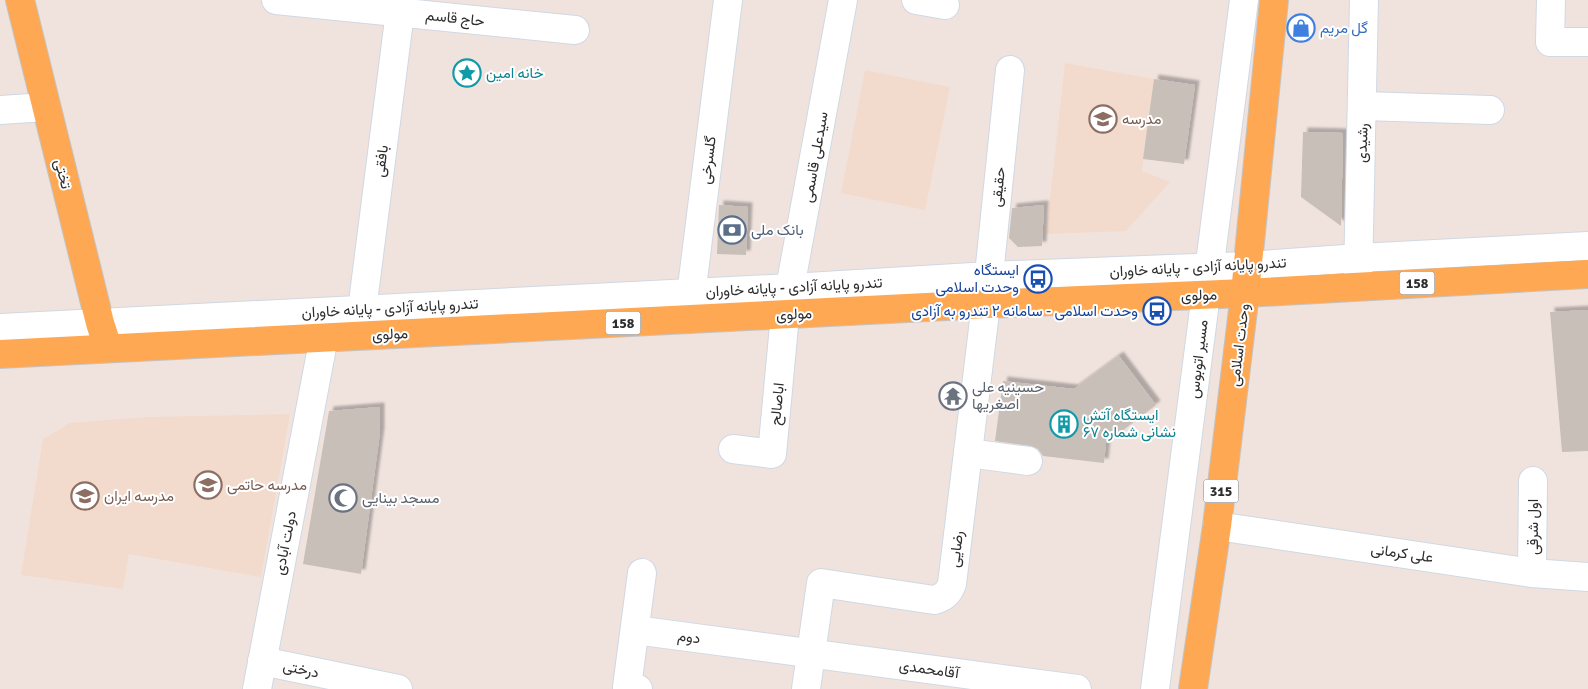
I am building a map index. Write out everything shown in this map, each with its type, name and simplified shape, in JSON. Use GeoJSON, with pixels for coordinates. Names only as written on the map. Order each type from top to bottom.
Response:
{"type":"FeatureCollection","features":[{"type":"Feature","properties":{"kind":"main road","name":"تختی"},"geometry":{"type":"LineString","coordinates":[[20,0],[104,336]]}},
{"type":"Feature","properties":{"kind":"main road","name":"وحدت اسلامی"},"geometry":{"type":"LineString","coordinates":[[1193,689],[1217,526],[1245,293],[1274,0]]}},
{"type":"Feature","properties":{"kind":"main road","name":"مولوی"},"geometry":{"type":"LineString","coordinates":[[0,354],[104,336],[324,338],[986,304],[1206,295],[1588,274]]}},
{"type":"Feature","properties":{"kind":"street","name":"حاج قاسم"},"geometry":{"type":"LineString","coordinates":[[276,0],[400,12],[485,11],[575,30]]}},
{"type":"Feature","properties":{"kind":"street","name":"گلسرخی"},"geometry":{"type":"LineString","coordinates":[[688,320],[728,0]]}},
{"type":"Feature","properties":{"kind":"street","name":"سیدعلی قاسمی"},"geometry":{"type":"LineString","coordinates":[[786,315],[843,0]]}},
{"type":"Feature","properties":{"kind":"street"},"geometry":{"type":"LineString","coordinates":[[916,0],[945,5]]}},
{"type":"Feature","properties":{"kind":"street","name":"مسیر اتوبوس"},"geometry":{"type":"LineString","coordinates":[[1155,689],[1244,0]]}},
{"type":"Feature","properties":{"kind":"street","name":"رشیدی"},"geometry":{"type":"LineString","coordinates":[[1358,286],[1364,0]]}},
{"type":"Feature","properties":{"kind":"street"},"geometry":{"type":"LineString","coordinates":[[1551,0],[1550,42],[1588,42]]}},
{"type":"Feature","properties":{"kind":"street","name":"بافقی"},"geometry":{"type":"LineString","coordinates":[[362,310],[400,12]]}},
{"type":"Feature","properties":{"kind":"street","name":"حقیقی"},"geometry":{"type":"LineString","coordinates":[[986,304],[1010,70]]}},
{"type":"Feature","properties":{"kind":"street"},"geometry":{"type":"LineString","coordinates":[[1363,106],[1490,110]]}},
{"type":"Feature","properties":{"kind":"street"},"geometry":{"type":"LineString","coordinates":[[0,110],[46,107]]}},
{"type":"Feature","properties":{"kind":"street","name":"تندرو پایانه آزادی - پایانه خاوران"},"geometry":{"type":"LineString","coordinates":[[0,328],[104,336],[362,310],[989,276],[1247,266],[1588,246]]}},
{"type":"Feature","properties":{"kind":"street","name":"رضایی"},"geometry":{"type":"LineString","coordinates":[[811,654],[821,583],[934,600],[943,597],[949,591],[952,584],[986,304]]}},
{"type":"Feature","properties":{"kind":"street","name":"اباصالح"},"geometry":{"type":"LineString","coordinates":[[732,449],[772,454],[786,315]]}},
{"type":"Feature","properties":{"kind":"street","name":"دولت آبادی"},"geometry":{"type":"LineString","coordinates":[[257,689],[324,338]]}},
{"type":"Feature","properties":{"kind":"street"},"geometry":{"type":"LineString","coordinates":[[968,453],[1028,461]]}},
{"type":"Feature","properties":{"kind":"street","name":"اول شرقی"},"geometry":{"type":"LineString","coordinates":[[1532,573],[1533,481]]}},
{"type":"Feature","properties":{"kind":"street","name":"علی کرمانی"},"geometry":{"type":"LineString","coordinates":[[1217,526],[1532,573],[1588,578]]}},
{"type":"Feature","properties":{"kind":"street"},"geometry":{"type":"LineString","coordinates":[[638,689],[627,687],[642,574]]}},
{"type":"Feature","properties":{"kind":"street","name":"دوم"},"geometry":{"type":"LineString","coordinates":[[635,630],[811,654]]}},
{"type":"Feature","properties":{"kind":"street"},"geometry":{"type":"LineString","coordinates":[[806,689],[811,654]]}},
{"type":"Feature","properties":{"kind":"street","name":"آقامحمدی"},"geometry":{"type":"LineString","coordinates":[[811,654],[1077,689]]}},
{"type":"Feature","properties":{"kind":"street","name":"درختی"},"geometry":{"type":"LineString","coordinates":[[262,661],[398,689]]}},
{"type":"Feature","properties":{"kind":"shaded area","name":"مدرسه"},"geometry":{"type":"Polygon","coordinates":[[[1065,63],[1154,79],[1142,171],[1170,182],[1126,231],[1046,234],[1065,63]]]}},
{"type":"Feature","properties":{"kind":"shaded area"},"geometry":{"type":"Polygon","coordinates":[[[865,70],[950,87],[925,210],[841,193],[865,70]]]}},
{"type":"Feature","properties":{"kind":"shaded area"},"geometry":{"type":"Polygon","coordinates":[[[290,414],[261,577],[129,554],[123,589],[21,575],[43,439],[70,423],[148,417],[290,414]]]}},
{"type":"Feature","properties":{"kind":"building"},"geometry":{"type":"Polygon","coordinates":[[[1154,79],[1195,85],[1184,164],[1143,159],[1154,79]]]}},
{"type":"Feature","properties":{"kind":"building"},"geometry":{"type":"Polygon","coordinates":[[[1303,132],[1343,133],[1341,226],[1301,197],[1303,132]]]}},
{"type":"Feature","properties":{"kind":"building","name":"بانک ملی"},"geometry":{"type":"Polygon","coordinates":[[[719,205],[748,207],[746,255],[717,254],[719,205]]]}},
{"type":"Feature","properties":{"kind":"building"},"geometry":{"type":"Polygon","coordinates":[[[1044,205],[1042,246],[1018,247],[1009,238],[1012,208],[1044,205]]]}},
{"type":"Feature","properties":{"kind":"building"},"geometry":{"type":"Polygon","coordinates":[[[1588,310],[1588,451],[1562,452],[1550,312],[1588,310]]]}},
{"type":"Feature","properties":{"kind":"building","name":"ایستگاه آتش نشانی شماره ۶۷"},"geometry":{"type":"Polygon","coordinates":[[[1119,356],[1156,405],[1106,443],[1104,463],[1043,456],[1038,449],[1031,446],[995,441],[1003,381],[1074,389],[1119,356]]]}},
{"type":"Feature","properties":{"kind":"building","name":"مسجد بینایی"},"geometry":{"type":"Polygon","coordinates":[[[380,407],[380,432],[361,574],[303,564],[329,411],[380,407]]]}},
{"type":"Feature","properties":{"kind":"place","name":"گل مریم"},"geometry":{"type":"Point","coordinates":[1301,28]}},
{"type":"Feature","properties":{"kind":"place","name":"خانه امین"},"geometry":{"type":"Point","coordinates":[467,73]}},
{"type":"Feature","properties":{"kind":"place","name":"مدرسه"},"geometry":{"type":"Point","coordinates":[1103,119]}},
{"type":"Feature","properties":{"kind":"place","name":"بانک ملی"},"geometry":{"type":"Point","coordinates":[732,230]}},
{"type":"Feature","properties":{"kind":"place","name":"ایستگاه وحدت اسلامی"},"geometry":{"type":"Point","coordinates":[1038,279]}},
{"type":"Feature","properties":{"kind":"place","name":"وحدت اسلامی - سامانه ۲ تندرو به آزادی"},"geometry":{"type":"Point","coordinates":[1157,311]}},
{"type":"Feature","properties":{"kind":"place","name":"حسینیه علی اصغریها"},"geometry":{"type":"Point","coordinates":[953,396]}},
{"type":"Feature","properties":{"kind":"place","name":"ایستگاه آتش نشانی شماره ۶۷"},"geometry":{"type":"Point","coordinates":[1064,424]}},
{"type":"Feature","properties":{"kind":"place","name":"مدرسه حاتمی"},"geometry":{"type":"Point","coordinates":[208,485]}},
{"type":"Feature","properties":{"kind":"place","name":"مدرسه ایران"},"geometry":{"type":"Point","coordinates":[85,496]}},
{"type":"Feature","properties":{"kind":"place","name":"مسجد بینایی"},"geometry":{"type":"Point","coordinates":[343,498]}}]}
